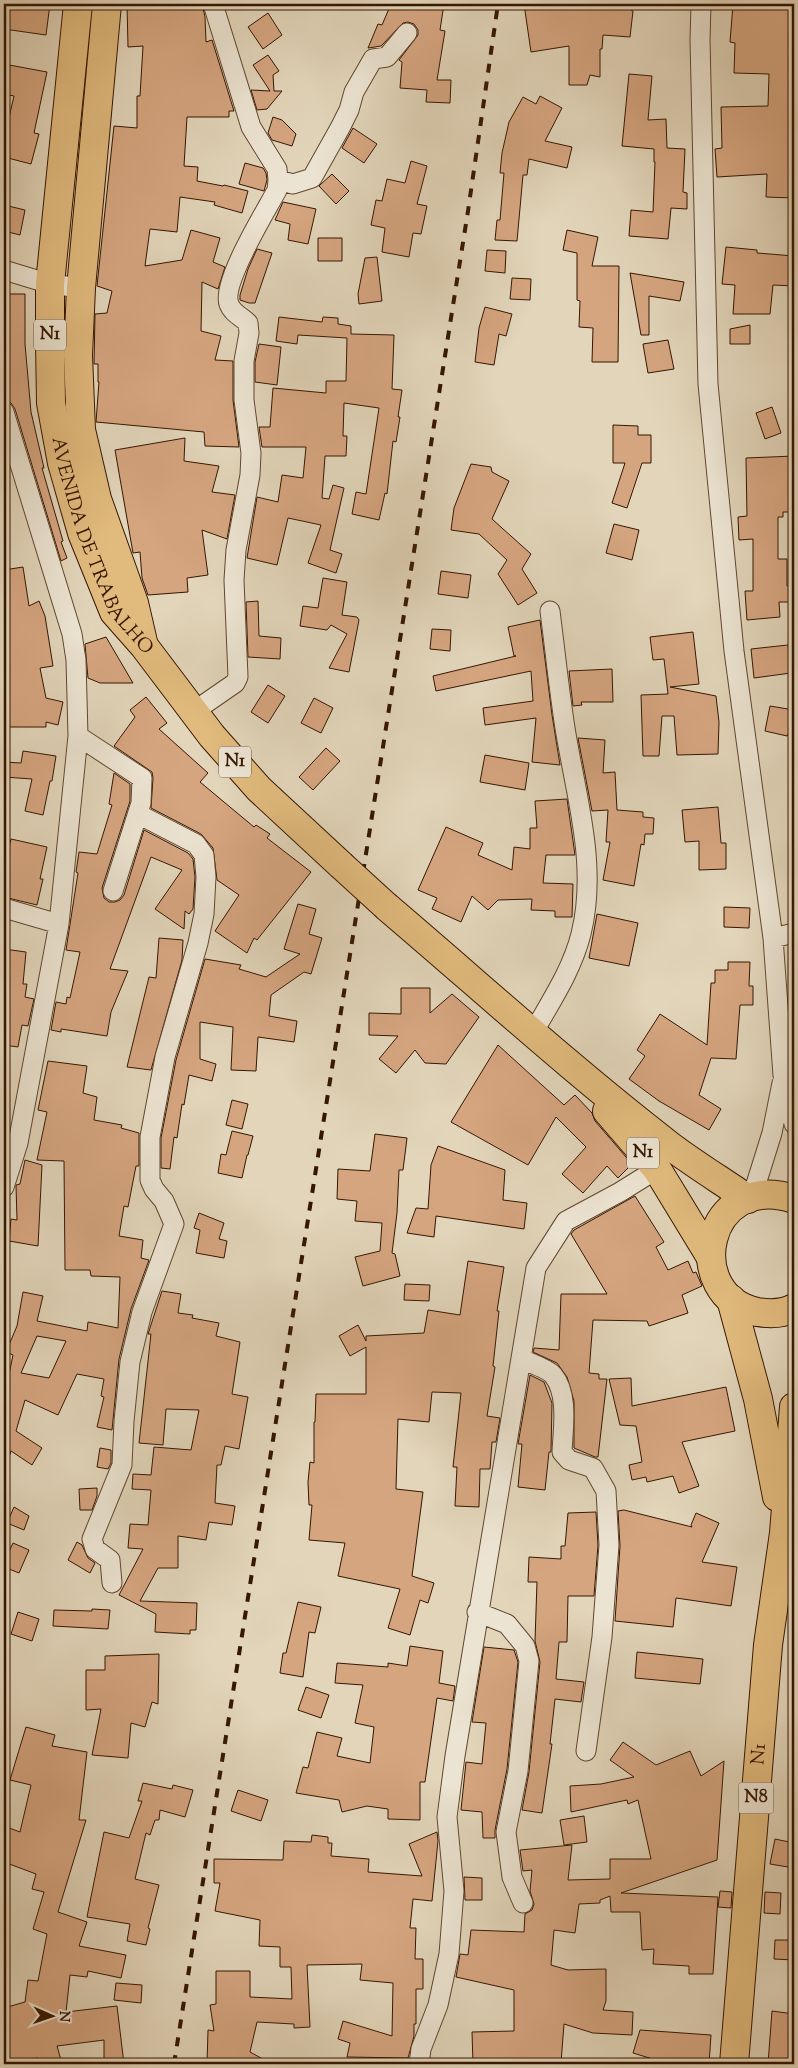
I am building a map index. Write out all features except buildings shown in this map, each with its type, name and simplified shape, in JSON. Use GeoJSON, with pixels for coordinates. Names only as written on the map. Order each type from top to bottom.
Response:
{"type":"FeatureCollection","features":[{"type":"Feature","properties":{"kind":"highway","name":"AVENIDA DE TRABALHO"},"geometry":{"type":"LineString","coordinates":[[78,4],[50,284],[51,403],[62,463],[82,533],[114,612],[144,646]]}},
{"type":"Feature","properties":{"kind":"highway","name":"AVENIDA DE TRABALHO"},"geometry":{"type":"LineString","coordinates":[[107,4],[81,288],[78,355],[81,430],[97,499],[134,603],[144,646]]}},
{"type":"Feature","properties":{"kind":"highway"},"geometry":{"type":"LineString","coordinates":[[72,65],[101,68]]}},
{"type":"Feature","properties":{"kind":"highway","name":"N1"},"geometry":{"type":"LineString","coordinates":[[144,646],[212,736],[259,789],[387,907],[562,1060],[671,1147],[750,1198]]}},
{"type":"Feature","properties":{"kind":"highway","name":"N1"},"geometry":{"type":"LineString","coordinates":[[562,1060],[657,1169],[710,1256],[716,1280],[731,1299],[748,1310],[768,1314],[788,1311],[794,1308]]}},
{"type":"Feature","properties":{"kind":"highway"},"geometry":{"type":"LineString","coordinates":[[750,1198],[766,1194],[794,1199]]}},
{"type":"Feature","properties":{"kind":"highway","name":"N1"},"geometry":{"type":"LineString","coordinates":[[710,1256],[713,1237],[721,1219],[735,1205],[750,1198]]}},
{"type":"Feature","properties":{"kind":"highway","name":"N1"},"geometry":{"type":"LineString","coordinates":[[731,1299],[758,1399],[784,1533],[768,1645],[734,2064]]}},
{"type":"Feature","properties":{"kind":"highway"},"geometry":{"type":"LineString","coordinates":[[784,1533],[794,1407]]}},
{"type":"Feature","properties":{"kind":"street"},"geometry":{"type":"LineString","coordinates":[[193,712],[235,683],[238,676],[234,580],[236,550],[250,475],[251,453],[244,390],[244,360],[249,332],[248,323],[233,311],[228,304],[228,294],[239,262],[277,190],[278,180],[277,169],[251,126],[213,4]]}},
{"type":"Feature","properties":{"kind":"street"},"geometry":{"type":"LineString","coordinates":[[701,4],[700,50],[708,384],[734,651],[773,938],[783,1075],[794,1124]]}},
{"type":"Feature","properties":{"kind":"street"},"geometry":{"type":"LineString","coordinates":[[278,180],[293,184],[312,178],[340,128],[354,92],[373,59],[387,57],[407,33]]}},
{"type":"Feature","properties":{"kind":"street"},"geometry":{"type":"LineString","coordinates":[[4,270],[50,284],[81,288]]}},
{"type":"Feature","properties":{"kind":"street"},"geometry":{"type":"LineString","coordinates":[[4,412],[72,634],[76,660],[78,736],[59,924],[11,1140],[4,1187]]}},
{"type":"Feature","properties":{"kind":"street"},"geometry":{"type":"LineString","coordinates":[[533,1033],[567,973],[580,935],[586,907],[588,868],[586,839],[565,727],[550,611]]}},
{"type":"Feature","properties":{"kind":"street"},"geometry":{"type":"LineString","coordinates":[[78,736],[142,778],[142,803],[112,891]]}},
{"type":"Feature","properties":{"kind":"street"},"geometry":{"type":"LineString","coordinates":[[112,1583],[110,1560],[95,1549],[92,1539],[122,1465],[130,1362],[142,1312],[174,1224],[164,1200],[154,1189],[150,1180],[150,1137],[165,1056],[198,943],[204,914],[206,877],[204,854],[196,844],[138,814]]}},
{"type":"Feature","properties":{"kind":"street"},"geometry":{"type":"LineString","coordinates":[[4,908],[59,924]]}},
{"type":"Feature","properties":{"kind":"street"},"geometry":{"type":"LineString","coordinates":[[773,938],[794,933]]}},
{"type":"Feature","properties":{"kind":"street"},"geometry":{"type":"LineString","coordinates":[[750,1198],[772,1133],[783,1075]]}},
{"type":"Feature","properties":{"kind":"street"},"geometry":{"type":"LineString","coordinates":[[419,2064],[421,2049],[438,2005],[449,1954],[454,1891],[448,1817],[455,1756],[477,1612],[536,1268],[566,1221],[620,1192],[657,1169]]}},
{"type":"Feature","properties":{"kind":"street"},"geometry":{"type":"LineString","coordinates":[[521,1359],[552,1374],[561,1392],[563,1414],[562,1452],[569,1460],[593,1468],[606,1491],[609,1545],[603,1619],[586,1751]]}},
{"type":"Feature","properties":{"kind":"street"},"geometry":{"type":"LineString","coordinates":[[477,1612],[506,1624],[525,1646],[529,1661],[518,1771],[506,1832],[512,1877],[523,1903]]}},
{"type":"Feature","properties":{"kind":"railway"},"geometry":{"type":"LineString","coordinates":[[174,2064],[468,211],[498,4]]}}]}
